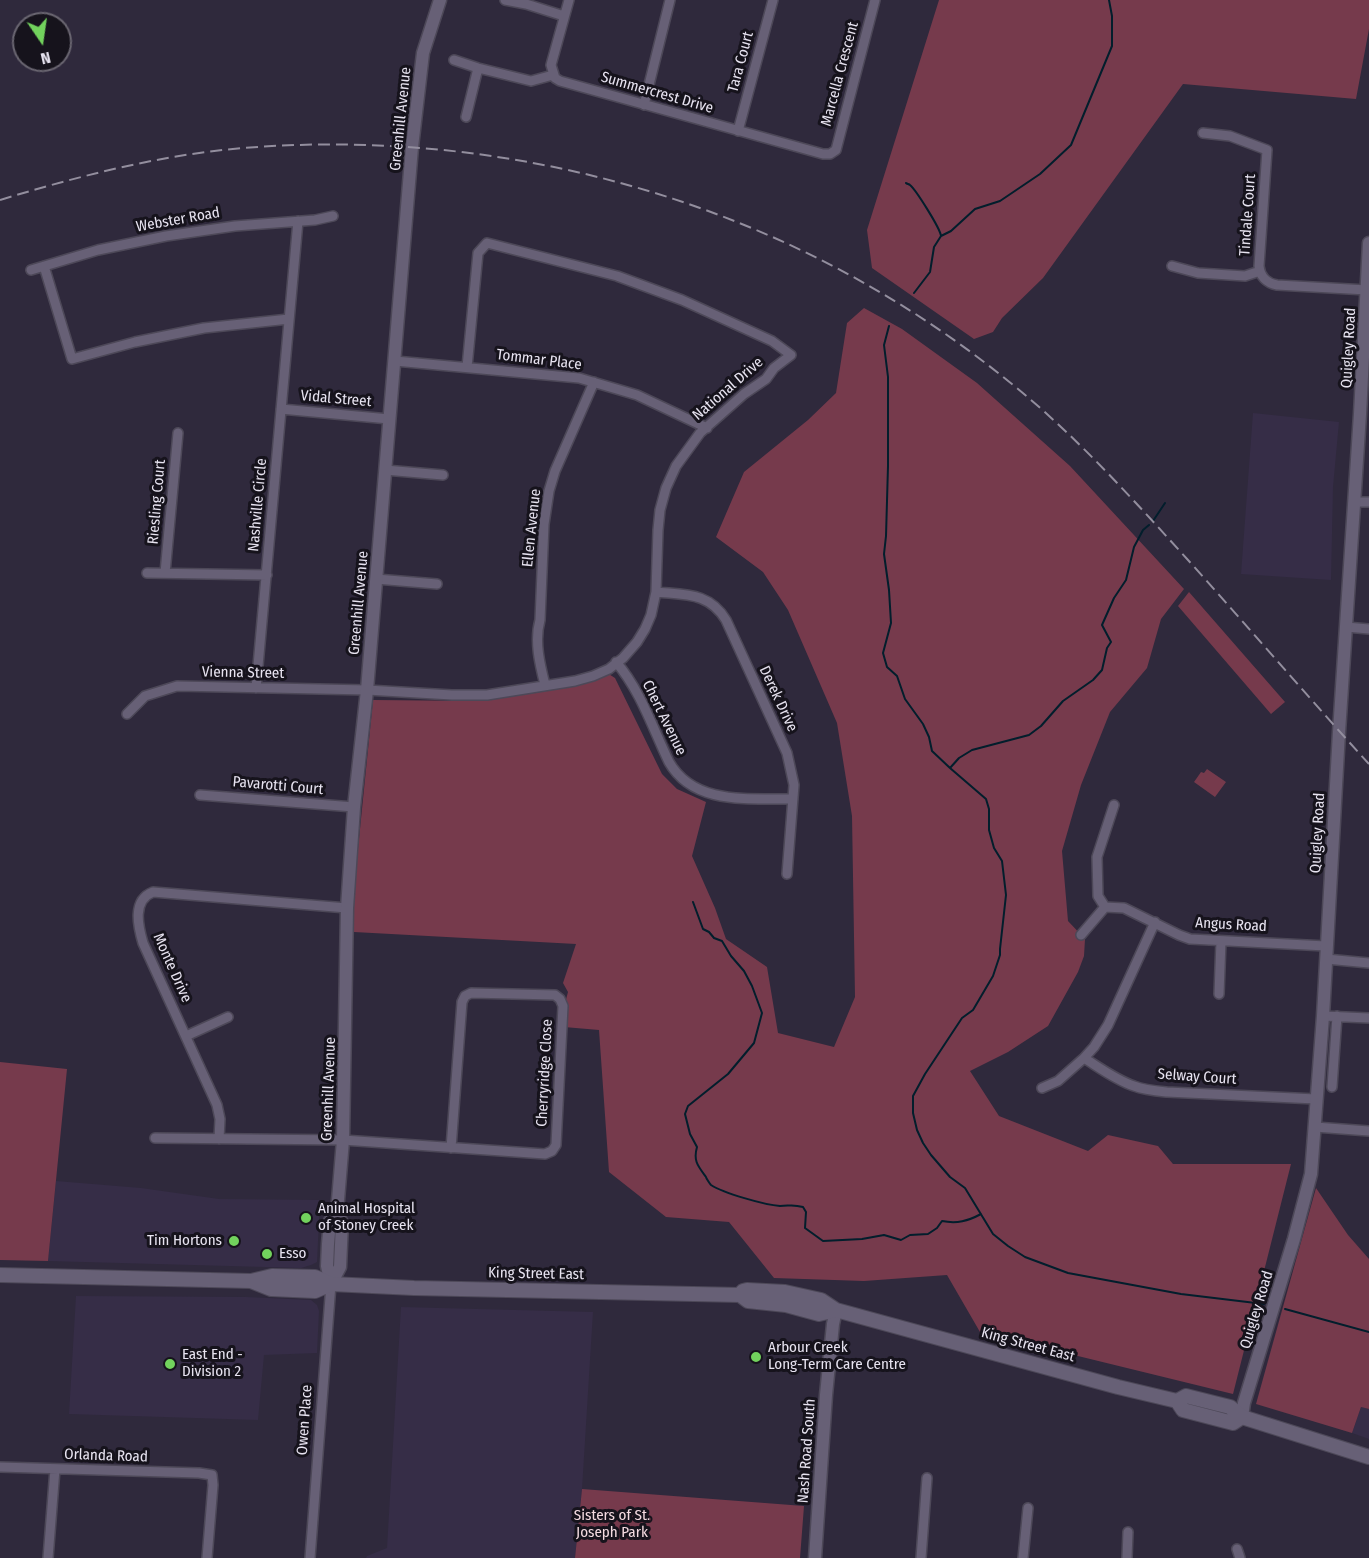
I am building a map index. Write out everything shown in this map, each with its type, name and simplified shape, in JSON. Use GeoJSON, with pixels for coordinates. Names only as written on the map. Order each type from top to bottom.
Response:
{"type":"FeatureCollection","features":[{"type":"Feature","properties":{"kind":"main road","name":"King Street East"},"geometry":{"type":"LineString","coordinates":[[0,1275],[251,1281],[271,1289],[315,1291],[331,1284],[740,1295],[747,1290],[785,1292],[821,1300],[836,1310],[1118,1387],[1177,1401],[1186,1396],[1230,1407],[1242,1417],[1369,1457]]}},
{"type":"Feature","properties":{"kind":"street","name":"Greenhill Avenue"},"geometry":{"type":"LineString","coordinates":[[331,1284],[340,1267],[342,1223],[337,1212],[343,1140],[347,908],[354,807],[367,690],[412,147],[423,53],[440,0]]}},
{"type":"Feature","properties":{"kind":"street"},"geometry":{"type":"LineString","coordinates":[[505,0],[526,2],[564,16]]}},
{"type":"Feature","properties":{"kind":"street"},"geometry":{"type":"LineString","coordinates":[[454,60],[531,81],[553,75],[551,66],[569,0]]}},
{"type":"Feature","properties":{"kind":"street"},"geometry":{"type":"LineString","coordinates":[[644,105],[670,0]]}},
{"type":"Feature","properties":{"kind":"street","name":"Tara Court"},"geometry":{"type":"LineString","coordinates":[[738,131],[773,0]]}},
{"type":"Feature","properties":{"kind":"street","name":"Marcella Crescent"},"geometry":{"type":"LineString","coordinates":[[830,154],[836,150],[875,0]]}},
{"type":"Feature","properties":{"kind":"street"},"geometry":{"type":"LineString","coordinates":[[466,117],[478,68]]}},
{"type":"Feature","properties":{"kind":"street","name":"Summercrest Drive"},"geometry":{"type":"LineString","coordinates":[[553,75],[560,81],[644,105],[830,154]]}},
{"type":"Feature","properties":{"kind":"street","name":"Tindale Court"},"geometry":{"type":"LineString","coordinates":[[1203,133],[1230,136],[1267,150],[1259,266],[1266,281],[1274,284],[1367,290]]}},
{"type":"Feature","properties":{"kind":"street","name":"Webster Road"},"geometry":{"type":"LineString","coordinates":[[31,270],[98,250],[166,236],[235,226],[315,220],[333,216]]}},
{"type":"Feature","properties":{"kind":"street","name":"Nashville Circle"},"geometry":{"type":"LineString","coordinates":[[256,688],[298,221]]}},
{"type":"Feature","properties":{"kind":"street","name":"National Drive"},"geometry":{"type":"LineString","coordinates":[[367,690],[452,695],[499,694],[575,681],[609,669],[627,654],[651,615],[656,592],[657,530],[660,510],[666,488],[681,458],[700,433],[744,394],[766,379],[774,368],[791,355],[772,341],[682,300],[616,276],[487,243],[478,253],[467,367]]}},
{"type":"Feature","properties":{"kind":"street","name":"Quigley Road"},"geometry":{"type":"LineString","coordinates":[[1242,1417],[1244,1403],[1294,1239],[1311,1174],[1323,1016],[1369,243]]}},
{"type":"Feature","properties":{"kind":"street"},"geometry":{"type":"LineString","coordinates":[[44,266],[72,359],[135,342],[204,328],[289,319]]}},
{"type":"Feature","properties":{"kind":"street"},"geometry":{"type":"LineString","coordinates":[[1172,266],[1198,273],[1245,276],[1260,271]]}},
{"type":"Feature","properties":{"kind":"street","name":"Tommar Place"},"geometry":{"type":"LineString","coordinates":[[395,362],[569,376],[637,395],[707,428]]}},
{"type":"Feature","properties":{"kind":"street","name":"Ellen Avenue"},"geometry":{"type":"LineString","coordinates":[[545,685],[540,663],[538,625],[544,524],[549,491],[555,471],[594,382]]}},
{"type":"Feature","properties":{"kind":"street","name":"Vidal Street"},"geometry":{"type":"LineString","coordinates":[[281,409],[389,419]]}},
{"type":"Feature","properties":{"kind":"street","name":"Riesling Court"},"geometry":{"type":"LineString","coordinates":[[165,573],[178,433]]}},
{"type":"Feature","properties":{"kind":"street"},"geometry":{"type":"LineString","coordinates":[[385,470],[443,475]]}},
{"type":"Feature","properties":{"kind":"street"},"geometry":{"type":"LineString","coordinates":[[1354,502],[1369,502]]}},
{"type":"Feature","properties":{"kind":"street"},"geometry":{"type":"LineString","coordinates":[[147,573],[267,575]]}},
{"type":"Feature","properties":{"kind":"street"},"geometry":{"type":"LineString","coordinates":[[376,579],[437,584]]}},
{"type":"Feature","properties":{"kind":"street","name":"Derek Drive"},"geometry":{"type":"LineString","coordinates":[[656,592],[695,595],[708,600],[722,612],[787,753],[794,785],[787,874]]}},
{"type":"Feature","properties":{"kind":"street"},"geometry":{"type":"LineString","coordinates":[[1346,627],[1369,629]]}},
{"type":"Feature","properties":{"kind":"street","name":"Chert Avenue"},"geometry":{"type":"LineString","coordinates":[[616,662],[636,691],[669,762],[682,779],[694,788],[715,796],[793,799]]}},
{"type":"Feature","properties":{"kind":"street","name":"Vienna Street"},"geometry":{"type":"LineString","coordinates":[[127,714],[146,696],[177,686],[367,690]]}},
{"type":"Feature","properties":{"kind":"street","name":"Pavarotti Court"},"geometry":{"type":"LineString","coordinates":[[200,795],[354,807]]}},
{"type":"Feature","properties":{"kind":"street"},"geometry":{"type":"LineString","coordinates":[[1081,935],[1105,907],[1098,896],[1097,857],[1114,805]]}},
{"type":"Feature","properties":{"kind":"street","name":"Monte Drive"},"geometry":{"type":"LineString","coordinates":[[219,1139],[220,1119],[217,1105],[143,943],[139,910],[141,901],[153,892],[347,908]]}},
{"type":"Feature","properties":{"kind":"street","name":"Angus Road"},"geometry":{"type":"LineString","coordinates":[[1105,907],[1124,908],[1190,939],[1326,952],[1369,963]]}},
{"type":"Feature","properties":{"kind":"street"},"geometry":{"type":"LineString","coordinates":[[1042,1088],[1059,1081],[1094,1047],[1108,1025],[1155,922]]}},
{"type":"Feature","properties":{"kind":"street"},"geometry":{"type":"LineString","coordinates":[[1219,994],[1221,941]]}},
{"type":"Feature","properties":{"kind":"street","name":"Cherryridge Close"},"geometry":{"type":"LineString","coordinates":[[343,1140],[451,1148],[544,1154],[552,1151],[556,1145],[563,1006],[555,995],[471,993],[465,996],[462,1002],[451,1148]]}},
{"type":"Feature","properties":{"kind":"street"},"geometry":{"type":"LineString","coordinates":[[1323,1016],[1369,1018]]}},
{"type":"Feature","properties":{"kind":"street"},"geometry":{"type":"LineString","coordinates":[[1332,1087],[1337,1016]]}},
{"type":"Feature","properties":{"kind":"street"},"geometry":{"type":"LineString","coordinates":[[186,1036],[228,1017]]}},
{"type":"Feature","properties":{"kind":"street","name":"Selway Court"},"geometry":{"type":"LineString","coordinates":[[1084,1058],[1117,1079],[1135,1087],[1167,1092],[1316,1099]]}},
{"type":"Feature","properties":{"kind":"street"},"geometry":{"type":"LineString","coordinates":[[1315,1127],[1369,1131]]}},
{"type":"Feature","properties":{"kind":"street"},"geometry":{"type":"LineString","coordinates":[[155,1138],[343,1140]]}},
{"type":"Feature","properties":{"kind":"street","name":"Owen Place"},"geometry":{"type":"LineString","coordinates":[[310,1558],[331,1284]]}},
{"type":"Feature","properties":{"kind":"street","name":"Nash Road South"},"geometry":{"type":"LineString","coordinates":[[815,1558],[826,1395],[836,1310]]}},
{"type":"Feature","properties":{"kind":"street","name":"Orlanda Road"},"geometry":{"type":"LineString","coordinates":[[0,1467],[199,1473],[212,1476],[207,1558]]}},
{"type":"Feature","properties":{"kind":"street"},"geometry":{"type":"LineString","coordinates":[[48,1558],[55,1469]]}},
{"type":"Feature","properties":{"kind":"street"},"geometry":{"type":"LineString","coordinates":[[921,1558],[927,1478]]}},
{"type":"Feature","properties":{"kind":"street"},"geometry":{"type":"LineString","coordinates":[[1023,1558],[1028,1508]]}},
{"type":"Feature","properties":{"kind":"street"},"geometry":{"type":"LineString","coordinates":[[1127,1558],[1128,1533]]}},
{"type":"Feature","properties":{"kind":"shaded area"},"geometry":{"type":"Polygon","coordinates":[[[1253,413],[1339,422],[1333,487],[1331,580],[1241,574],[1253,413]]]}},
{"type":"Feature","properties":{"kind":"shaded area"},"geometry":{"type":"Polygon","coordinates":[[[56,1181],[141,1188],[219,1199],[320,1200],[317,1262],[301,1268],[48,1261],[56,1181]]]}},
{"type":"Feature","properties":{"kind":"shaded area"},"geometry":{"type":"Polygon","coordinates":[[[76,1296],[246,1297],[311,1300],[317,1305],[319,1311],[317,1353],[264,1355],[258,1420],[69,1414],[76,1296]]]}},
{"type":"Feature","properties":{"kind":"shaded area"},"geometry":{"type":"Polygon","coordinates":[[[401,1307],[593,1312],[582,1489],[575,1558],[366,1558],[387,1548],[401,1307]]]}},
{"type":"Feature","properties":{"kind":"shaded area"},"geometry":{"type":"Polygon","coordinates":[[[1361,1407],[1369,1409],[1369,1439],[1352,1433],[1361,1407]]]}},
{"type":"Feature","properties":{"kind":"green space"},"geometry":{"type":"Polygon","coordinates":[[[939,0],[1369,0],[1369,29],[1356,99],[1183,84],[1043,278],[1002,318],[993,332],[974,339],[872,268],[867,230],[939,0]]]}},
{"type":"Feature","properties":{"kind":"green space"},"geometry":{"type":"Polygon","coordinates":[[[864,308],[902,329],[977,383],[1070,466],[1184,589],[1161,619],[1147,668],[1110,712],[1081,785],[1062,851],[1068,921],[1085,939],[1084,956],[1078,972],[1048,1026],[1008,1052],[970,1071],[999,1116],[1088,1151],[1108,1135],[1158,1146],[1173,1164],[1291,1164],[1233,1394],[980,1332],[947,1275],[864,1281],[774,1278],[729,1222],[666,1217],[609,1172],[599,1030],[564,1027],[564,1007],[568,992],[563,983],[576,944],[354,932],[353,898],[373,700],[479,701],[585,680],[604,671],[615,678],[662,774],[677,789],[706,802],[692,856],[726,939],[767,967],[778,1033],[834,1047],[855,997],[852,816],[837,723],[788,610],[763,572],[716,537],[744,472],[808,420],[836,393],[847,323],[864,308]]]}},
{"type":"Feature","properties":{"kind":"green space"},"geometry":{"type":"Polygon","coordinates":[[[1189,592],[1285,702],[1271,714],[1178,606],[1189,592]]]}},
{"type":"Feature","properties":{"kind":"green space"},"geometry":{"type":"Polygon","coordinates":[[[1207,769],[1226,782],[1215,797],[1194,782],[1201,772],[1204,773],[1207,769]]]}},
{"type":"Feature","properties":{"kind":"green space"},"geometry":{"type":"Polygon","coordinates":[[[0,1062],[67,1069],[48,1261],[0,1260],[0,1062]]]}},
{"type":"Feature","properties":{"kind":"green space"},"geometry":{"type":"Polygon","coordinates":[[[1316,1188],[1348,1235],[1369,1259],[1369,1409],[1361,1407],[1352,1433],[1256,1404],[1316,1188]]]}},
{"type":"Feature","properties":{"kind":"green space","name":"Sisters of St. Joseph Park"},"geometry":{"type":"Polygon","coordinates":[[[582,1489],[804,1506],[800,1558],[575,1558],[582,1489]]]}},
{"type":"Feature","properties":{"kind":"waterway"},"geometry":{"type":"LineString","coordinates":[[914,293],[930,272],[934,247],[941,236],[951,231],[975,209],[1000,201],[1040,174],[1071,145],[1112,46],[1112,16],[1109,0]]}},
{"type":"Feature","properties":{"kind":"waterway"},"geometry":{"type":"LineString","coordinates":[[906,183],[913,188],[922,201],[941,236]]}},
{"type":"Feature","properties":{"kind":"waterway"},"geometry":{"type":"LineString","coordinates":[[889,326],[884,345],[888,377],[888,466],[884,554],[891,623],[883,653],[887,667],[897,676],[905,699],[923,724],[932,751],[986,799],[989,809],[989,830],[994,848],[1002,861],[1006,895],[1000,955],[993,976],[973,1010],[962,1018],[913,1096],[913,1113],[917,1130],[931,1155],[950,1177],[965,1188],[993,1234],[1025,1257],[1068,1273],[1181,1294],[1264,1304]]}},
{"type":"Feature","properties":{"kind":"waterway"},"geometry":{"type":"LineString","coordinates":[[1153,521],[1165,503]]}},
{"type":"Feature","properties":{"kind":"waterway"},"geometry":{"type":"LineString","coordinates":[[950,768],[959,758],[972,750],[1029,735],[1041,726],[1063,701],[1093,680],[1102,670],[1107,648],[1111,642],[1102,625],[1114,598],[1126,580],[1134,547],[1143,530],[1149,525]]}},
{"type":"Feature","properties":{"kind":"waterway"},"geometry":{"type":"LineString","coordinates":[[693,902],[703,929],[722,941],[744,971],[762,1013],[754,1043],[728,1074],[688,1106],[685,1114],[690,1134],[697,1147],[697,1163],[711,1185],[734,1195],[765,1203],[803,1207],[806,1212],[805,1228],[823,1241],[862,1239],[884,1235],[901,1240],[910,1235],[928,1234],[942,1221],[962,1221],[981,1214]]}},
{"type":"Feature","properties":{"kind":"waterway"},"geometry":{"type":"LineString","coordinates":[[1285,1309],[1369,1332]]}},
{"type":"Feature","properties":{"kind":"railway"},"geometry":{"type":"LineString","coordinates":[[0,200],[150,161],[212,151],[350,145],[456,151],[560,168],[662,195],[761,232],[856,278],[946,335],[1031,400],[1073,438],[1131,498],[1369,764]]}},
{"type":"Feature","properties":{"kind":"place","name":"Animal Hospital of Stoney Creek"},"geometry":{"type":"Point","coordinates":[306,1218]}},
{"type":"Feature","properties":{"kind":"place","name":"Tim Hortons"},"geometry":{"type":"Point","coordinates":[234,1241]}},
{"type":"Feature","properties":{"kind":"place","name":"Esso"},"geometry":{"type":"Point","coordinates":[267,1254]}},
{"type":"Feature","properties":{"kind":"place","name":"Arbour Creek Long-Term Care Centre"},"geometry":{"type":"Point","coordinates":[756,1357]}},
{"type":"Feature","properties":{"kind":"place","name":"East End - Division 2"},"geometry":{"type":"Point","coordinates":[170,1364]}}]}
